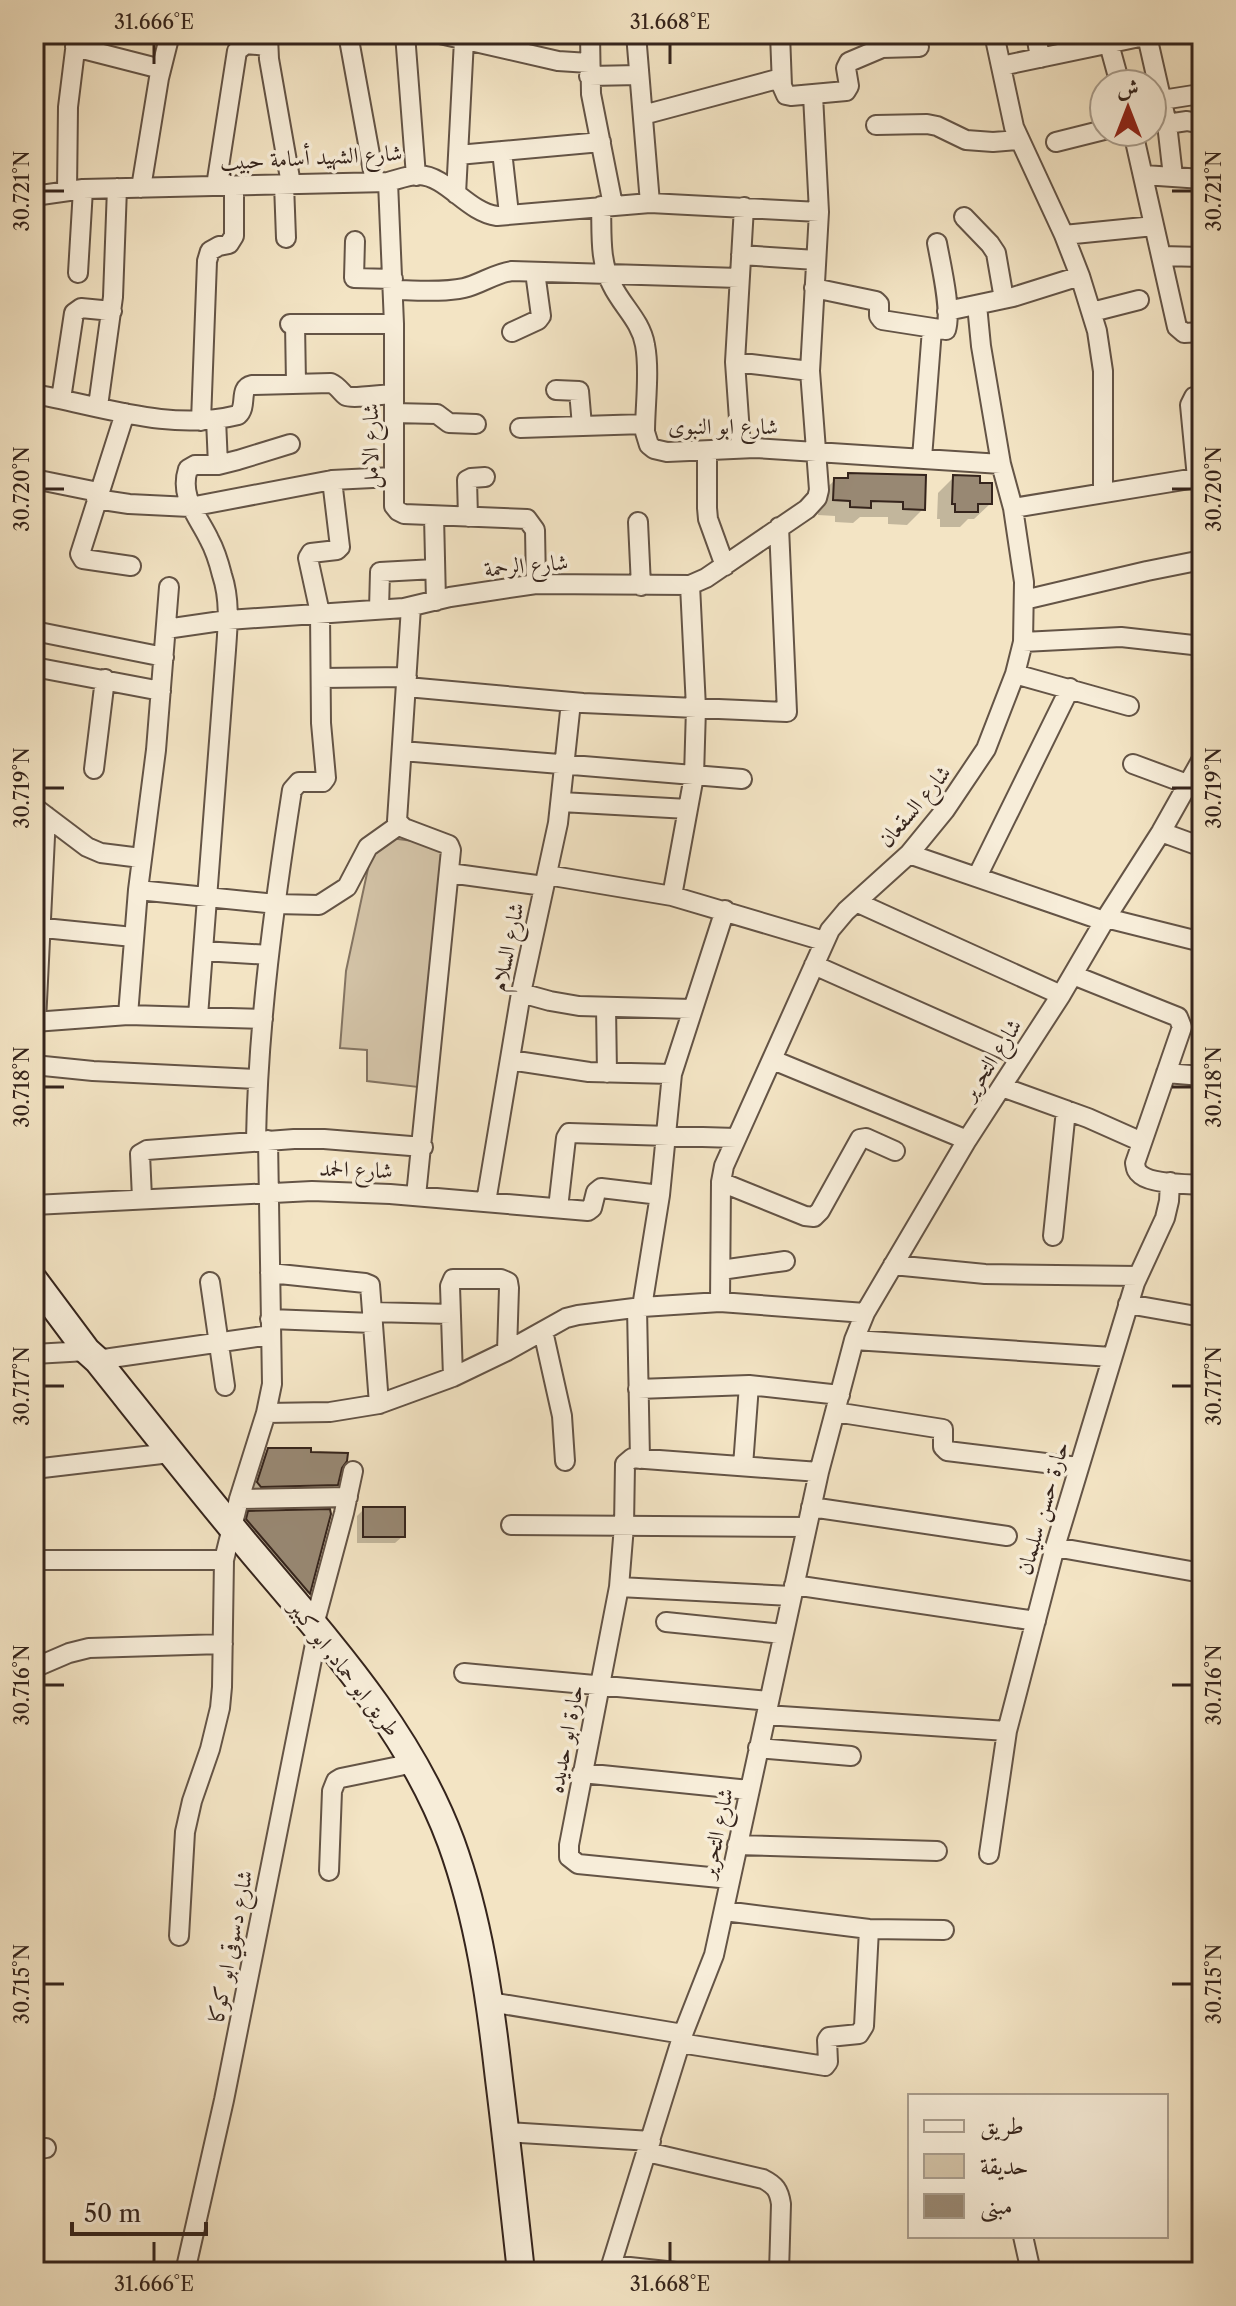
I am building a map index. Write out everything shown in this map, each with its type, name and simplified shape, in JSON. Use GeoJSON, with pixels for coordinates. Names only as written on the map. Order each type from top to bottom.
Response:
{"type":"FeatureCollection","features":[{"type":"Feature","properties":{"kind":"main road","name":"طريق ابو حماد, ابو كبير"},"geometry":{"type":"LineString","coordinates":[[36,1285],[170,1453],[357,1677],[396,1732],[430,1791],[451,1841],[481,1945],[521,2272]]}},
{"type":"Feature","properties":{"kind":"street"},"geometry":{"type":"LineString","coordinates":[[141,188],[170,34]]}},
{"type":"Feature","properties":{"kind":"street","name":"شارع الامل"},"geometry":{"type":"LineString","coordinates":[[348,34],[382,182],[393,285],[394,506],[404,514],[523,518],[531,522],[535,530],[536,584]]}},
{"type":"Feature","properties":{"kind":"street"},"geometry":{"type":"LineString","coordinates":[[405,34],[416,176]]}},
{"type":"Feature","properties":{"kind":"street"},"geometry":{"type":"LineString","coordinates":[[440,34],[464,40],[511,42],[589,70],[639,75]]}},
{"type":"Feature","properties":{"kind":"street","name":"شارع ابو النبوى"},"geometry":{"type":"LineString","coordinates":[[590,34],[589,70],[607,205],[603,260],[613,288],[638,324],[645,344],[646,439],[654,449],[679,453],[741,448],[816,451],[1001,464]]}},
{"type":"Feature","properties":{"kind":"street"},"geometry":{"type":"LineString","coordinates":[[636,34],[650,203]]}},
{"type":"Feature","properties":{"kind":"street"},"geometry":{"type":"LineString","coordinates":[[780,34],[781,78],[786,95],[846,91],[849,86],[846,68],[849,62],[875,50],[909,42]]}},
{"type":"Feature","properties":{"kind":"street"},"geometry":{"type":"LineString","coordinates":[[994,34],[1014,127],[1064,235],[1092,312],[1103,371],[1103,493]]}},
{"type":"Feature","properties":{"kind":"street"},"geometry":{"type":"LineString","coordinates":[[1036,34],[1040,58]]}},
{"type":"Feature","properties":{"kind":"street"},"geometry":{"type":"LineString","coordinates":[[1001,66],[1040,58],[1082,42],[1109,44],[1150,35],[1156,68]]}},
{"type":"Feature","properties":{"kind":"street"},"geometry":{"type":"LineString","coordinates":[[78,273],[68,107],[76,40],[161,69]]}},
{"type":"Feature","properties":{"kind":"street"},"geometry":{"type":"LineString","coordinates":[[218,465],[208,420],[207,261],[210,251],[229,244],[234,236],[225,186],[237,51],[246,44],[268,40],[288,184],[286,238]]}},
{"type":"Feature","properties":{"kind":"street"},"geometry":{"type":"LineString","coordinates":[[456,194],[464,40]]}},
{"type":"Feature","properties":{"kind":"street"},"geometry":{"type":"LineString","coordinates":[[1109,44],[1116,68]]}},
{"type":"Feature","properties":{"kind":"street"},"geometry":{"type":"LineString","coordinates":[[643,115],[781,78]]}},
{"type":"Feature","properties":{"kind":"street"},"geometry":{"type":"LineString","coordinates":[[1168,99],[1200,94]]}},
{"type":"Feature","properties":{"kind":"street"},"geometry":{"type":"LineString","coordinates":[[813,95],[819,212],[810,371],[816,451]]}},
{"type":"Feature","properties":{"kind":"street"},"geometry":{"type":"LineString","coordinates":[[1168,124],[1187,121],[1202,124]]}},
{"type":"Feature","properties":{"kind":"street"},"geometry":{"type":"LineString","coordinates":[[876,125],[927,124],[966,140],[1019,140]]}},
{"type":"Feature","properties":{"kind":"street"},"geometry":{"type":"LineString","coordinates":[[1168,133],[1173,176]]}},
{"type":"Feature","properties":{"kind":"street"},"geometry":{"type":"LineString","coordinates":[[1056,142],[1088,134]]}},
{"type":"Feature","properties":{"kind":"street"},"geometry":{"type":"LineString","coordinates":[[458,155],[601,142]]}},
{"type":"Feature","properties":{"kind":"street"},"geometry":{"type":"LineString","coordinates":[[1137,148],[1177,327],[1184,333],[1197,333]]}},
{"type":"Feature","properties":{"kind":"street"},"geometry":{"type":"LineString","coordinates":[[502,151],[509,214]]}},
{"type":"Feature","properties":{"kind":"street"},"geometry":{"type":"LineString","coordinates":[[1144,175],[1202,179]]}},
{"type":"Feature","properties":{"kind":"street","name":"شارع الشهيد أسامة حبيب"},"geometry":{"type":"LineString","coordinates":[[34,196],[117,188],[382,182],[416,176],[430,177],[481,212],[497,216],[650,203],[819,212]]}},
{"type":"Feature","properties":{"kind":"street"},"geometry":{"type":"LineString","coordinates":[[98,406],[112,311],[117,188]]}},
{"type":"Feature","properties":{"kind":"street"},"geometry":{"type":"LineString","coordinates":[[741,448],[735,362],[744,207]]}},
{"type":"Feature","properties":{"kind":"street"},"geometry":{"type":"LineString","coordinates":[[964,217],[996,253],[1004,299]]}},
{"type":"Feature","properties":{"kind":"street"},"geometry":{"type":"LineString","coordinates":[[1064,235],[1154,226]]}},
{"type":"Feature","properties":{"kind":"street"},"geometry":{"type":"LineString","coordinates":[[355,241],[354,278],[393,285],[456,289],[479,284],[502,272],[739,278]]}},
{"type":"Feature","properties":{"kind":"street"},"geometry":{"type":"LineString","coordinates":[[814,288],[876,301],[882,320],[938,330],[948,327],[937,243]]}},
{"type":"Feature","properties":{"kind":"street"},"geometry":{"type":"LineString","coordinates":[[741,255],[816,260]]}},
{"type":"Feature","properties":{"kind":"street"},"geometry":{"type":"LineString","coordinates":[[1161,256],[1202,257]]}},
{"type":"Feature","properties":{"kind":"street"},"geometry":{"type":"LineString","coordinates":[[512,332],[541,316],[535,272]]}},
{"type":"Feature","properties":{"kind":"street"},"geometry":{"type":"LineString","coordinates":[[947,311],[1004,299],[1080,276]]}},
{"type":"Feature","properties":{"kind":"street"},"geometry":{"type":"LineString","coordinates":[[1092,312],[1139,300]]}},
{"type":"Feature","properties":{"kind":"street","name":"شارع السقعان"},"geometry":{"type":"LineString","coordinates":[[720,1302],[721,1182],[724,1166],[824,941],[838,920],[909,854],[973,771],[996,726],[1015,674],[1023,642],[1020,550],[1001,464],[977,305]]}},
{"type":"Feature","properties":{"kind":"street"},"geometry":{"type":"LineString","coordinates":[[61,399],[74,313],[81,308],[112,311]]}},
{"type":"Feature","properties":{"kind":"street"},"geometry":{"type":"LineString","coordinates":[[296,383],[293,324],[394,324]]}},
{"type":"Feature","properties":{"kind":"street"},"geometry":{"type":"LineString","coordinates":[[922,458],[938,330]]}},
{"type":"Feature","properties":{"kind":"street"},"geometry":{"type":"LineString","coordinates":[[735,362],[810,371]]}},
{"type":"Feature","properties":{"kind":"street"},"geometry":{"type":"LineString","coordinates":[[34,394],[171,421],[234,416],[244,407],[244,390],[248,385],[331,383],[351,397],[394,394]]}},
{"type":"Feature","properties":{"kind":"street"},"geometry":{"type":"LineString","coordinates":[[556,390],[577,390],[581,393],[582,426]]}},
{"type":"Feature","properties":{"kind":"street"},"geometry":{"type":"LineString","coordinates":[[1013,508],[1199,477],[1190,405],[1194,397],[1202,396]]}},
{"type":"Feature","properties":{"kind":"street"},"geometry":{"type":"LineString","coordinates":[[125,413],[80,554],[83,559],[131,566]]}},
{"type":"Feature","properties":{"kind":"street"},"geometry":{"type":"LineString","coordinates":[[394,413],[437,414],[452,424],[476,424]]}},
{"type":"Feature","properties":{"kind":"street"},"geometry":{"type":"LineString","coordinates":[[520,428],[645,424]]}},
{"type":"Feature","properties":{"kind":"street"},"geometry":{"type":"LineString","coordinates":[[198,1016],[228,620],[226,591],[214,550],[190,507],[186,478],[188,469],[195,465],[218,465],[290,444]]}},
{"type":"Feature","properties":{"kind":"street"},"geometry":{"type":"LineString","coordinates":[[707,451],[708,519],[725,566]]}},
{"type":"Feature","properties":{"kind":"street","name":"شارع الرحمة"},"geometry":{"type":"LineString","coordinates":[[166,629],[228,620],[411,607],[536,584],[690,585],[725,566],[807,509],[817,498],[819,490],[816,451]]}},
{"type":"Feature","properties":{"kind":"street"},"geometry":{"type":"LineString","coordinates":[[34,479],[129,504],[190,507],[332,480],[393,477]]}},
{"type":"Feature","properties":{"kind":"street"},"geometry":{"type":"LineString","coordinates":[[468,517],[467,480],[485,477]]}},
{"type":"Feature","properties":{"kind":"street"},"geometry":{"type":"LineString","coordinates":[[179,1936],[185,1832],[218,1718],[222,1687],[224,1560],[266,1413],[273,1372],[269,1193],[257,1079],[269,955],[291,794],[299,782],[320,782],[326,778],[322,735],[320,613],[308,558],[313,552],[337,550],[340,547],[332,480]]}},
{"type":"Feature","properties":{"kind":"street"},"geometry":{"type":"LineString","coordinates":[[434,516],[436,601]]}},
{"type":"Feature","properties":{"kind":"street"},"geometry":{"type":"LineString","coordinates":[[638,522],[641,586]]}},
{"type":"Feature","properties":{"kind":"street"},"geometry":{"type":"LineString","coordinates":[[321,678],[407,682],[571,702],[787,712],[779,527]]}},
{"type":"Feature","properties":{"kind":"street"},"geometry":{"type":"LineString","coordinates":[[1024,600],[1202,560]]}},
{"type":"Feature","properties":{"kind":"street"},"geometry":{"type":"LineString","coordinates":[[379,609],[380,572],[435,569]]}},
{"type":"Feature","properties":{"kind":"street"},"geometry":{"type":"LineString","coordinates":[[672,896],[694,776],[696,708],[690,585]]}},
{"type":"Feature","properties":{"kind":"street"},"geometry":{"type":"LineString","coordinates":[[128,1015],[133,937],[153,777],[169,587]]}},
{"type":"Feature","properties":{"kind":"street"},"geometry":{"type":"LineString","coordinates":[[399,825],[397,817],[411,607]]}},
{"type":"Feature","properties":{"kind":"street"},"geometry":{"type":"LineString","coordinates":[[34,631],[164,657]]}},
{"type":"Feature","properties":{"kind":"street"},"geometry":{"type":"LineString","coordinates":[[1023,642],[1121,637],[1202,646]]}},
{"type":"Feature","properties":{"kind":"street"},"geometry":{"type":"LineString","coordinates":[[34,667],[161,691]]}},
{"type":"Feature","properties":{"kind":"street"},"geometry":{"type":"LineString","coordinates":[[1015,674],[1129,706]]}},
{"type":"Feature","properties":{"kind":"street"},"geometry":{"type":"LineString","coordinates":[[94,769],[105,679]]}},
{"type":"Feature","properties":{"kind":"street"},"geometry":{"type":"LineString","coordinates":[[977,877],[1070,688]]}},
{"type":"Feature","properties":{"kind":"street","name":"شارع السلام"},"geometry":{"type":"LineString","coordinates":[[486,1202],[521,993],[561,802],[571,702]]}},
{"type":"Feature","properties":{"kind":"street"},"geometry":{"type":"LineString","coordinates":[[402,751],[742,779]]}},
{"type":"Feature","properties":{"kind":"street","name":"شارع التحرير"},"geometry":{"type":"LineString","coordinates":[[610,2269],[681,2038],[714,1955],[806,1527],[854,1340],[865,1313],[967,1140],[1061,995],[1202,759]]}},
{"type":"Feature","properties":{"kind":"street"},"geometry":{"type":"LineString","coordinates":[[1133,764],[1187,784]]}},
{"type":"Feature","properties":{"kind":"street"},"geometry":{"type":"LineString","coordinates":[[561,802],[688,809]]}},
{"type":"Feature","properties":{"kind":"street"},"geometry":{"type":"LineString","coordinates":[[40,812],[87,847],[101,853],[141,858]]}},
{"type":"Feature","properties":{"kind":"street"},"geometry":{"type":"LineString","coordinates":[[40,812],[35,1022],[128,1015],[263,1019]]}},
{"type":"Feature","properties":{"kind":"street"},"geometry":{"type":"LineString","coordinates":[[138,890],[276,904],[319,905],[347,887],[368,847],[399,825]]}},
{"type":"Feature","properties":{"kind":"street"},"geometry":{"type":"LineString","coordinates":[[399,825],[449,845],[451,850],[416,1196]]}},
{"type":"Feature","properties":{"kind":"street"},"geometry":{"type":"LineString","coordinates":[[1161,832],[1202,847]]}},
{"type":"Feature","properties":{"kind":"street"},"geometry":{"type":"LineString","coordinates":[[909,854],[1105,920],[1202,942]]}},
{"type":"Feature","properties":{"kind":"street"},"geometry":{"type":"LineString","coordinates":[[449,873],[672,896],[824,941]]}},
{"type":"Feature","properties":{"kind":"street"},"geometry":{"type":"LineString","coordinates":[[856,902],[1061,995]]}},
{"type":"Feature","properties":{"kind":"street","name":"حارة ابو حديده"},"geometry":{"type":"LineString","coordinates":[[725,910],[672,1074],[660,1195],[639,1307],[638,1389],[619,1587],[568,1851],[578,1864],[730,1879]]}},
{"type":"Feature","properties":{"kind":"street"},"geometry":{"type":"LineString","coordinates":[[37,927],[133,937]]}},
{"type":"Feature","properties":{"kind":"street"},"geometry":{"type":"LineString","coordinates":[[203,951],[269,955]]}},
{"type":"Feature","properties":{"kind":"street"},"geometry":{"type":"LineString","coordinates":[[814,965],[1021,1057]]}},
{"type":"Feature","properties":{"kind":"street"},"geometry":{"type":"LineString","coordinates":[[1073,975],[1178,1017],[1182,1027],[1135,1163],[1142,1176],[1202,1185]]}},
{"type":"Feature","properties":{"kind":"street"},"geometry":{"type":"LineString","coordinates":[[521,993],[565,1004],[692,1009]]}},
{"type":"Feature","properties":{"kind":"street"},"geometry":{"type":"LineString","coordinates":[[606,1007],[607,1073]]}},
{"type":"Feature","properties":{"kind":"street"},"geometry":{"type":"LineString","coordinates":[[510,1060],[573,1071],[672,1074]]}},
{"type":"Feature","properties":{"kind":"street"},"geometry":{"type":"LineString","coordinates":[[773,1060],[967,1140]]}},
{"type":"Feature","properties":{"kind":"street"},"geometry":{"type":"LineString","coordinates":[[34,1065],[257,1079]]}},
{"type":"Feature","properties":{"kind":"street"},"geometry":{"type":"LineString","coordinates":[[1166,1073],[1202,1076]]}},
{"type":"Feature","properties":{"kind":"street"},"geometry":{"type":"LineString","coordinates":[[1002,1087],[1142,1142]]}},
{"type":"Feature","properties":{"kind":"street"},"geometry":{"type":"LineString","coordinates":[[1053,1236],[1066,1110]]}},
{"type":"Feature","properties":{"kind":"street"},"geometry":{"type":"LineString","coordinates":[[558,1208],[569,1133],[736,1138]]}},
{"type":"Feature","properties":{"kind":"street"},"geometry":{"type":"LineString","coordinates":[[721,1182],[814,1217],[860,1139],[866,1138],[895,1151]]}},
{"type":"Feature","properties":{"kind":"street"},"geometry":{"type":"LineString","coordinates":[[142,1198],[140,1154],[144,1150],[262,1140],[324,1139],[423,1147]]}},
{"type":"Feature","properties":{"kind":"street","name":"حارة حسن سليمان"},"geometry":{"type":"LineString","coordinates":[[989,1854],[1007,1731],[1055,1547],[1128,1304],[1165,1218],[1170,1182]]}},
{"type":"Feature","properties":{"kind":"street","name":"شارع الحمد"},"geometry":{"type":"LineString","coordinates":[[34,1205],[339,1192],[590,1210],[594,1195],[601,1188],[660,1195]]}},
{"type":"Feature","properties":{"kind":"street"},"geometry":{"type":"LineString","coordinates":[[721,1270],[785,1261]]}},
{"type":"Feature","properties":{"kind":"street"},"geometry":{"type":"LineString","coordinates":[[893,1265],[985,1274],[1138,1276]]}},
{"type":"Feature","properties":{"kind":"street"},"geometry":{"type":"LineString","coordinates":[[270,1273],[368,1283],[372,1288],[379,1404]]}},
{"type":"Feature","properties":{"kind":"street"},"geometry":{"type":"LineString","coordinates":[[453,1377],[450,1286],[453,1279],[501,1279],[508,1282],[507,1351]]}},
{"type":"Feature","properties":{"kind":"street"},"geometry":{"type":"LineString","coordinates":[[210,1282],[225,1386]]}},
{"type":"Feature","properties":{"kind":"street"},"geometry":{"type":"LineString","coordinates":[[266,1413],[330,1412],[379,1404],[453,1377],[566,1318],[578,1315],[639,1307],[720,1302],[865,1313]]}},
{"type":"Feature","properties":{"kind":"street"},"geometry":{"type":"LineString","coordinates":[[1128,1304],[1202,1317]]}},
{"type":"Feature","properties":{"kind":"street"},"geometry":{"type":"LineString","coordinates":[[34,1354],[92,1356],[218,1342],[271,1327],[373,1317],[451,1314]]}},
{"type":"Feature","properties":{"kind":"street"},"geometry":{"type":"LineString","coordinates":[[543,1331],[562,1416],[565,1461]]}},
{"type":"Feature","properties":{"kind":"street"},"geometry":{"type":"LineString","coordinates":[[854,1340],[1112,1357]]}},
{"type":"Feature","properties":{"kind":"street"},"geometry":{"type":"LineString","coordinates":[[743,1466],[749,1385]]}},
{"type":"Feature","properties":{"kind":"street"},"geometry":{"type":"LineString","coordinates":[[638,1389],[749,1385],[943,1429],[943,1447],[947,1451],[1078,1467]]}},
{"type":"Feature","properties":{"kind":"street"},"geometry":{"type":"LineString","coordinates":[[34,1469],[170,1453]]}},
{"type":"Feature","properties":{"kind":"street"},"geometry":{"type":"LineString","coordinates":[[632,1463],[819,1472]]}},
{"type":"Feature","properties":{"kind":"street","name":"شارع دسوقي ابو كوكا"},"geometry":{"type":"LineString","coordinates":[[185,2272],[224,2100],[316,1627],[353,1471]]}},
{"type":"Feature","properties":{"kind":"street"},"geometry":{"type":"LineString","coordinates":[[239,1499],[348,1497]]}},
{"type":"Feature","properties":{"kind":"street"},"geometry":{"type":"LineString","coordinates":[[811,1507],[1007,1536]]}},
{"type":"Feature","properties":{"kind":"street"},"geometry":{"type":"LineString","coordinates":[[511,1525],[806,1527]]}},
{"type":"Feature","properties":{"kind":"street"},"geometry":{"type":"LineString","coordinates":[[1055,1547],[1202,1573]]}},
{"type":"Feature","properties":{"kind":"street"},"geometry":{"type":"LineString","coordinates":[[34,1560],[224,1560]]}},
{"type":"Feature","properties":{"kind":"street"},"geometry":{"type":"LineString","coordinates":[[619,1587],[792,1591],[1036,1621]]}},
{"type":"Feature","properties":{"kind":"street"},"geometry":{"type":"LineString","coordinates":[[666,1622],[783,1634]]}},
{"type":"Feature","properties":{"kind":"street"},"geometry":{"type":"LineString","coordinates":[[34,1668],[89,1648],[223,1644]]}},
{"type":"Feature","properties":{"kind":"street"},"geometry":{"type":"LineString","coordinates":[[464,1673],[600,1685],[767,1708],[1007,1731]]}},
{"type":"Feature","properties":{"kind":"street"},"geometry":{"type":"LineString","coordinates":[[758,1748],[851,1756]]}},
{"type":"Feature","properties":{"kind":"street"},"geometry":{"type":"LineString","coordinates":[[329,1871],[332,1791],[336,1781],[414,1763]]}},
{"type":"Feature","properties":{"kind":"street"},"geometry":{"type":"LineString","coordinates":[[582,1773],[749,1790]]}},
{"type":"Feature","properties":{"kind":"street"},"geometry":{"type":"LineString","coordinates":[[737,1845],[937,1851]]}},
{"type":"Feature","properties":{"kind":"street"},"geometry":{"type":"LineString","coordinates":[[724,1911],[869,1929],[944,1930]]}},
{"type":"Feature","properties":{"kind":"street"},"geometry":{"type":"LineString","coordinates":[[490,2002],[822,2066],[827,2064],[829,2037],[859,2034],[864,2026],[869,1929]]}},
{"type":"Feature","properties":{"kind":"street"},"geometry":{"type":"LineString","coordinates":[[506,2132],[649,2146],[773,2184],[781,2204],[779,2272]]}},
{"type":"Feature","properties":{"kind":"street"},"geometry":{"type":"LineString","coordinates":[[1023,2238],[1031,2272]]}},
{"type":"Feature","properties":{"kind":"street"},"geometry":{"type":"LineString","coordinates":[[610,2269],[676,2272]]}},
{"type":"Feature","properties":{"kind":"green space"},"geometry":{"type":"Polygon","coordinates":[[[375,836],[444,845],[418,1087],[367,1081],[367,1050],[340,1048],[346,971],[375,836]]]}},
{"type":"Feature","properties":{"kind":"building"},"geometry":{"type":"Polygon","coordinates":[[[848,473],[926,475],[925,510],[903,509],[903,502],[871,501],[871,508],[850,507],[850,501],[833,500],[834,478],[848,478],[848,473]]]}},
{"type":"Feature","properties":{"kind":"building"},"geometry":{"type":"Polygon","coordinates":[[[953,475],[980,476],[980,483],[992,483],[992,504],[978,504],[978,512],[955,512],[955,504],[952,504],[953,475]]]}},
{"type":"Feature","properties":{"kind":"building"},"geometry":{"type":"Polygon","coordinates":[[[268,1448],[311,1448],[311,1452],[348,1453],[338,1485],[261,1487],[257,1482],[268,1448]]]}},
{"type":"Feature","properties":{"kind":"building"},"geometry":{"type":"Polygon","coordinates":[[[363,1507],[405,1507],[405,1537],[363,1537],[363,1507]]]}},
{"type":"Feature","properties":{"kind":"building"},"geometry":{"type":"Polygon","coordinates":[[[330,1509],[310,1594],[246,1519],[248,1511],[330,1509]]]}}]}
